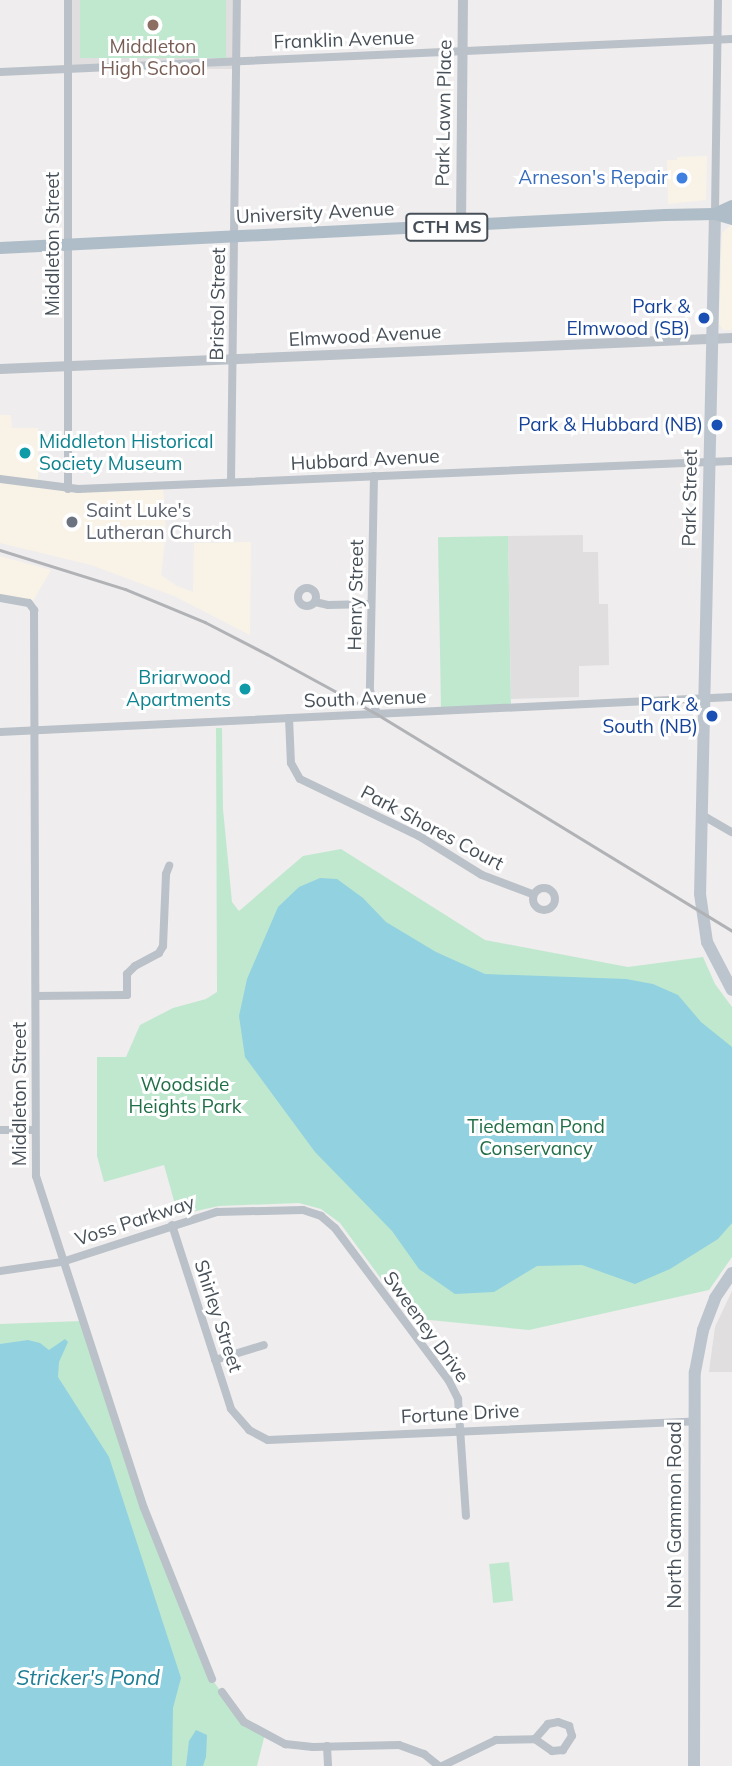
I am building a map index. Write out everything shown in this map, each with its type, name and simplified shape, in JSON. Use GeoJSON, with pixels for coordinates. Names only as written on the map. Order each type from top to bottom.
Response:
{"type":"FeatureCollection","features":[{"type":"Feature","properties":{"kind":"main road","name":"University Avenue"},"geometry":{"type":"LineString","coordinates":[[715,214],[732,206]]}},
{"type":"Feature","properties":{"kind":"main road","name":"University Avenue"},"geometry":{"type":"LineString","coordinates":[[0,248],[715,214],[732,219]]}},
{"type":"Feature","properties":{"kind":"main road","name":"Park Street"},"geometry":{"type":"LineString","coordinates":[[715,214],[700,894],[703,926],[712,956],[732,990]]}},
{"type":"Feature","properties":{"kind":"main road","name":"North Gammon Road"},"geometry":{"type":"LineString","coordinates":[[694,1766],[695,1372],[700,1338],[715,1298],[732,1273]]}},
{"type":"Feature","properties":{"kind":"street","name":"Middleton Street"},"geometry":{"type":"LineString","coordinates":[[68,0],[68,489]]}},
{"type":"Feature","properties":{"kind":"street","name":"Bristol Street"},"geometry":{"type":"LineString","coordinates":[[231,482],[237,0]]}},
{"type":"Feature","properties":{"kind":"street","name":"Park Lawn Place"},"geometry":{"type":"LineString","coordinates":[[461,226],[463,0]]}},
{"type":"Feature","properties":{"kind":"street","name":"Park Street"},"geometry":{"type":"LineString","coordinates":[[715,214],[718,0]]}},
{"type":"Feature","properties":{"kind":"street","name":"Franklin Avenue"},"geometry":{"type":"LineString","coordinates":[[0,72],[732,39]]}},
{"type":"Feature","properties":{"kind":"street","name":"Elmwood Avenue"},"geometry":{"type":"LineString","coordinates":[[0,369],[732,338]]}},
{"type":"Feature","properties":{"kind":"street","name":"Hubbard Avenue"},"geometry":{"type":"LineString","coordinates":[[0,479],[68,489],[732,461]]}},
{"type":"Feature","properties":{"kind":"street","name":"Henry Street"},"geometry":{"type":"LineString","coordinates":[[374,476],[370,690],[377,714]]}},
{"type":"Feature","properties":{"kind":"street","name":"Middleton Street"},"geometry":{"type":"LineString","coordinates":[[0,598],[30,606],[34,610],[36,1176],[144,1508],[212,1679]]}},
{"type":"Feature","properties":{"kind":"street"},"geometry":{"type":"LineString","coordinates":[[315,602],[328,605],[371,604]]}},
{"type":"Feature","properties":{"kind":"street","name":"South Avenue"},"geometry":{"type":"LineString","coordinates":[[0,732],[732,697]]}},
{"type":"Feature","properties":{"kind":"street","name":"Park Shores Court"},"geometry":{"type":"LineString","coordinates":[[289,718],[291,763],[300,779],[419,836],[482,875],[532,894]]}},
{"type":"Feature","properties":{"kind":"street"},"geometry":{"type":"LineString","coordinates":[[702,815],[732,832]]}},
{"type":"Feature","properties":{"kind":"street"},"geometry":{"type":"LineString","coordinates":[[37,996],[127,995],[127,974],[135,966],[159,953],[163,946],[166,874],[169,866]]}},
{"type":"Feature","properties":{"kind":"street"},"geometry":{"type":"LineString","coordinates":[[0,1130],[34,1130]]}},
{"type":"Feature","properties":{"kind":"street","name":"Voss Parkway"},"geometry":{"type":"LineString","coordinates":[[0,1271],[62,1262],[216,1212],[303,1210],[321,1216]]}},
{"type":"Feature","properties":{"kind":"street","name":"Sweeney Drive"},"geometry":{"type":"LineString","coordinates":[[321,1216],[335,1228],[449,1381],[458,1398],[466,1516]]}},
{"type":"Feature","properties":{"kind":"street","name":"Shirley Street"},"geometry":{"type":"LineString","coordinates":[[172,1226],[231,1409],[237,1415]]}},
{"type":"Feature","properties":{"kind":"street"},"geometry":{"type":"LineString","coordinates":[[215,1360],[264,1345]]}},
{"type":"Feature","properties":{"kind":"street","name":"Fortune Drive"},"geometry":{"type":"LineString","coordinates":[[237,1415],[249,1430],[268,1440],[695,1420]]}},
{"type":"Feature","properties":{"kind":"street"},"geometry":{"type":"LineString","coordinates":[[222,1692],[244,1722],[285,1744],[399,1745],[425,1754],[440,1766],[496,1740],[535,1739],[552,1751],[560,1751],[567,1746],[571,1731],[564,1723],[552,1722],[535,1739]]}},
{"type":"Feature","properties":{"kind":"street"},"geometry":{"type":"LineString","coordinates":[[327,1746],[328,1766]]}},
{"type":"Feature","properties":{"kind":"shaded area","name":"Middleton High School"},"geometry":{"type":"Polygon","coordinates":[[[68,0],[237,0],[237,69],[68,69],[68,0]]]}},
{"type":"Feature","properties":{"kind":"shaded area"},"geometry":{"type":"Polygon","coordinates":[[[707,156],[706,200],[668,204],[667,160],[707,156]]]}},
{"type":"Feature","properties":{"kind":"shaded area"},"geometry":{"type":"Polygon","coordinates":[[[732,224],[732,330],[723,330],[719,324],[722,233],[732,224]]]}},
{"type":"Feature","properties":{"kind":"shaded area"},"geometry":{"type":"Polygon","coordinates":[[[0,415],[11,415],[12,428],[38,428],[38,485],[163,485],[166,533],[161,575],[177,586],[193,592],[194,543],[251,542],[250,635],[174,596],[91,565],[0,543],[0,415]]]}},
{"type":"Feature","properties":{"kind":"shaded area"},"geometry":{"type":"Polygon","coordinates":[[[583,535],[583,552],[598,552],[599,604],[608,604],[609,665],[579,666],[579,697],[511,699],[508,536],[583,535]]]}},
{"type":"Feature","properties":{"kind":"shaded area"},"geometry":{"type":"Polygon","coordinates":[[[0,556],[51,570],[30,606],[0,598],[0,556]]]}},
{"type":"Feature","properties":{"kind":"shaded area"},"geometry":{"type":"Polygon","coordinates":[[[732,1291],[732,1372],[709,1372],[715,1327],[732,1291]]]}},
{"type":"Feature","properties":{"kind":"green space","name":"Middleton High School"},"geometry":{"type":"Polygon","coordinates":[[[80,0],[226,0],[226,58],[80,58],[80,0]]]}},
{"type":"Feature","properties":{"kind":"green space"},"geometry":{"type":"Polygon","coordinates":[[[508,536],[511,708],[441,709],[438,537],[508,536]]]}},
{"type":"Feature","properties":{"kind":"green space","name":"Tiedeman Pond Conservancy"},"geometry":{"type":"Polygon","coordinates":[[[216,728],[222,728],[223,809],[232,902],[239,911],[303,856],[341,849],[485,940],[628,967],[703,957],[715,984],[732,1007],[732,1257],[709,1290],[529,1330],[410,1318],[340,1223],[321,1209],[299,1203],[219,1206],[178,1215],[164,1165],[104,1182],[97,1156],[97,1057],[126,1057],[140,1025],[173,1008],[206,999],[217,992],[216,728]]]}},
{"type":"Feature","properties":{"kind":"green space","name":"Stricker's Pond"},"geometry":{"type":"Polygon","coordinates":[[[82,1321],[144,1508],[212,1679],[235,1712],[265,1734],[257,1766],[0,1766],[0,1324],[82,1321]]]}},
{"type":"Feature","properties":{"kind":"green space"},"geometry":{"type":"Polygon","coordinates":[[[509,1562],[513,1601],[493,1603],[489,1564],[509,1562]]]}},
{"type":"Feature","properties":{"kind":"water","name":"Tiedeman Pond Conservancy"},"geometry":{"type":"Polygon","coordinates":[[[320,878],[337,879],[363,898],[386,922],[436,952],[485,974],[626,979],[653,984],[678,995],[701,1022],[732,1047],[732,1223],[718,1239],[670,1269],[635,1284],[582,1265],[537,1266],[494,1292],[455,1294],[419,1269],[392,1231],[315,1152],[245,1057],[239,1016],[247,979],[278,907],[299,887],[320,878]]]}},
{"type":"Feature","properties":{"kind":"water","name":"Stricker's Pond"},"geometry":{"type":"Polygon","coordinates":[[[65,1339],[68,1342],[59,1362],[58,1377],[109,1457],[181,1678],[173,1708],[172,1766],[0,1766],[0,1344],[28,1340],[40,1343],[49,1350],[65,1339]]]}},
{"type":"Feature","properties":{"kind":"water"},"geometry":{"type":"Polygon","coordinates":[[[196,1730],[207,1735],[206,1757],[203,1766],[186,1766],[189,1741],[196,1730]]]}},
{"type":"Feature","properties":{"kind":"railway"},"geometry":{"type":"LineString","coordinates":[[0,550],[125,589],[205,622],[267,654],[377,714],[732,931]]}},
{"type":"Feature","properties":{"kind":"place","name":"Middleton High School"},"geometry":{"type":"Point","coordinates":[153,25]}},
{"type":"Feature","properties":{"kind":"place","name":"Arneson's Repair"},"geometry":{"type":"Point","coordinates":[682,178]}},
{"type":"Feature","properties":{"kind":"place","name":"Park & Elmwood (SB)"},"geometry":{"type":"Point","coordinates":[704,318]}},
{"type":"Feature","properties":{"kind":"place","name":"Park & Hubbard (NB)"},"geometry":{"type":"Point","coordinates":[717,425]}},
{"type":"Feature","properties":{"kind":"place","name":"Middleton Historical Society Museum"},"geometry":{"type":"Point","coordinates":[25,453]}},
{"type":"Feature","properties":{"kind":"place","name":"Saint Luke's Lutheran Church"},"geometry":{"type":"Point","coordinates":[72,522]}},
{"type":"Feature","properties":{"kind":"place","name":"Briarwood Apartments"},"geometry":{"type":"Point","coordinates":[245,689]}},
{"type":"Feature","properties":{"kind":"place","name":"Park & South (NB)"},"geometry":{"type":"Point","coordinates":[712,716]}},
{"type":"Feature","properties":{"kind":"park label","name":"Woodside Heights Park"},"geometry":{"type":"Point","coordinates":[185,1096]}}]}
